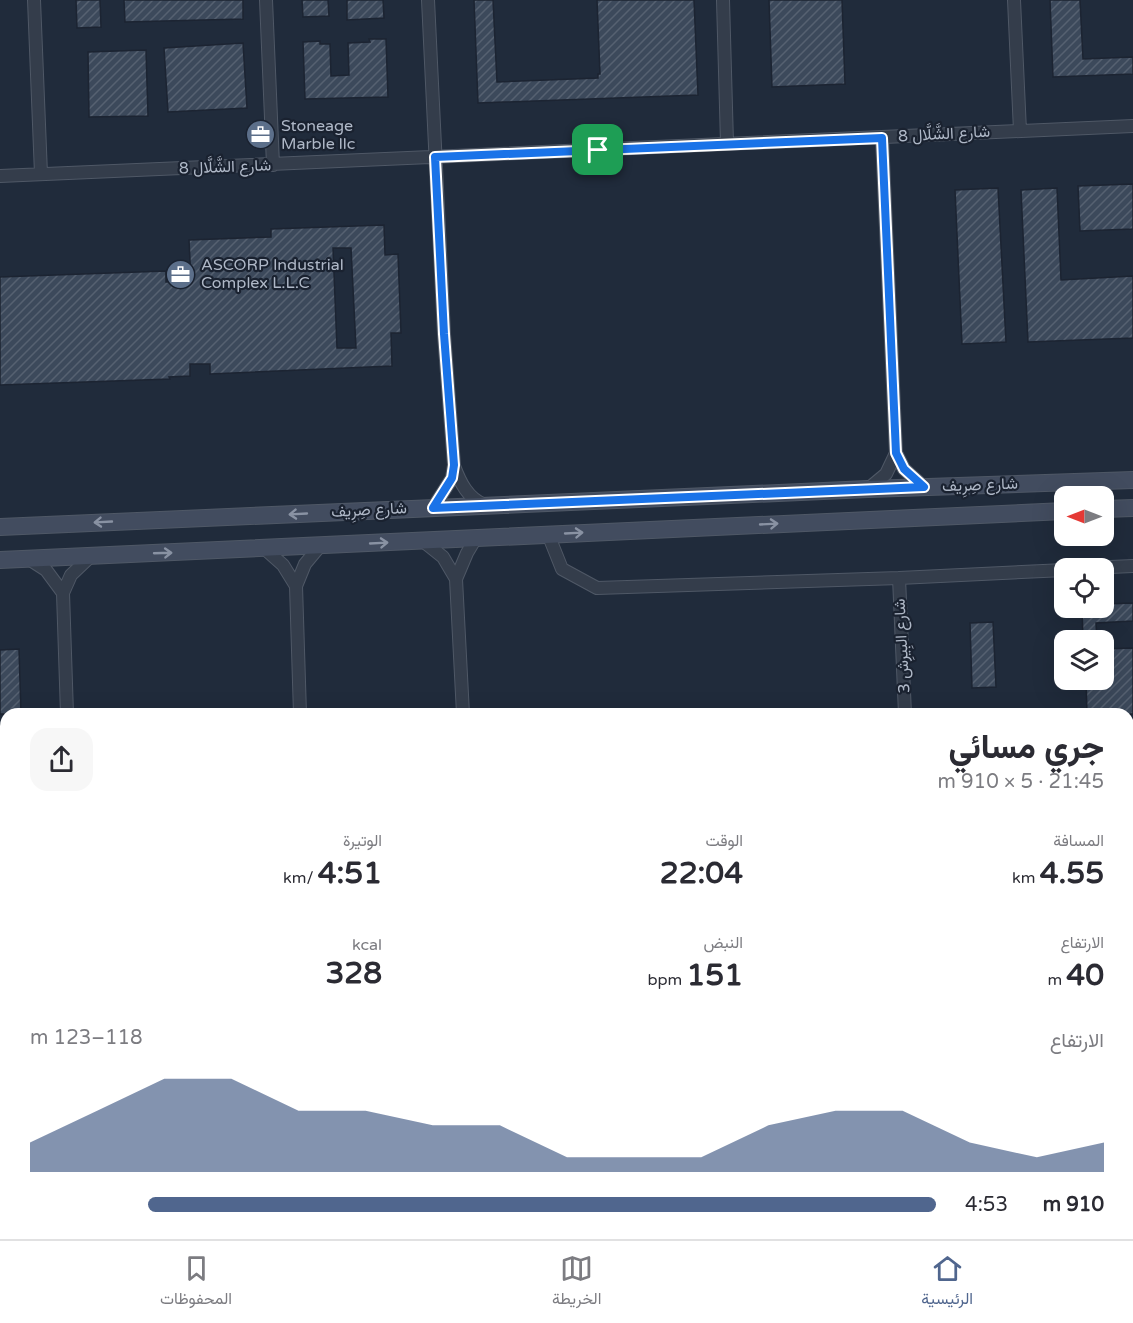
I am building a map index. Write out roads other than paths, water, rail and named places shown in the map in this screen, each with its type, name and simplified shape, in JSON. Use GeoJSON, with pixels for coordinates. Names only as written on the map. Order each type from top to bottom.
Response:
{"type":"FeatureCollection","features":[{"type":"Feature","properties":{"kind":"main road","name":"شارع صِرِيف"},"geometry":{"type":"LineString","coordinates":[[0,527],[868,489],[1133,480]]}},
{"type":"Feature","properties":{"kind":"main road"},"geometry":{"type":"LineString","coordinates":[[1114,509],[1133,508]]}},
{"type":"Feature","properties":{"kind":"main road","name":"شارع صِرِيف"},"geometry":{"type":"LineString","coordinates":[[0,560],[1054,511]]}},
{"type":"Feature","properties":{"kind":"street"},"geometry":{"type":"LineString","coordinates":[[34,0],[41,174]]}},
{"type":"Feature","properties":{"kind":"street"},"geometry":{"type":"LineString","coordinates":[[266,0],[273,165]]}},
{"type":"Feature","properties":{"kind":"street"},"geometry":{"type":"LineString","coordinates":[[428,0],[444,334],[454,465],[452,478],[433,508]]}},
{"type":"Feature","properties":{"kind":"street"},"geometry":{"type":"LineString","coordinates":[[723,0],[727,143]]}},
{"type":"Feature","properties":{"kind":"street"},"geometry":{"type":"LineString","coordinates":[[1014,0],[1020,130]]}},
{"type":"Feature","properties":{"kind":"street","name":"شارع الشَّلَّال 8"},"geometry":{"type":"LineString","coordinates":[[0,176],[1133,126]]}},
{"type":"Feature","properties":{"kind":"street"},"geometry":{"type":"LineString","coordinates":[[882,138],[896,453],[904,469],[924,487]]}},
{"type":"Feature","properties":{"kind":"street"},"geometry":{"type":"LineString","coordinates":[[868,489],[886,474],[896,453]]}},
{"type":"Feature","properties":{"kind":"street"},"geometry":{"type":"LineString","coordinates":[[454,465],[468,493],[477,502],[485,505]]}},
{"type":"Feature","properties":{"kind":"street"},"geometry":{"type":"LineString","coordinates":[[548,534],[562,569],[597,588],[1054,571]]}},
{"type":"Feature","properties":{"kind":"street"},"geometry":{"type":"LineString","coordinates":[[463,708],[456,579],[462,561],[476,538]]}},
{"type":"Feature","properties":{"kind":"street"},"geometry":{"type":"LineString","coordinates":[[423,541],[443,557],[456,579]]}},
{"type":"Feature","properties":{"kind":"street"},"geometry":{"type":"LineString","coordinates":[[300,708],[296,586],[305,564],[320,546]]}},
{"type":"Feature","properties":{"kind":"street"},"geometry":{"type":"LineString","coordinates":[[265,549],[283,565],[296,586]]}},
{"type":"Feature","properties":{"kind":"street"},"geometry":{"type":"LineString","coordinates":[[67,708],[63,593],[77,568],[91,556]]}},
{"type":"Feature","properties":{"kind":"street"},"geometry":{"type":"LineString","coordinates":[[29,559],[46,570],[63,593]]}},
{"type":"Feature","properties":{"kind":"street"},"geometry":{"type":"LineString","coordinates":[[1114,567],[1133,566]]}},
{"type":"Feature","properties":{"kind":"street","name":"شارع البِيرِش 3"},"geometry":{"type":"LineString","coordinates":[[899,578],[905,708]]}},
{"type":"Feature","properties":{"kind":"place","name":"Stoneage Marble llc"},"geometry":{"type":"Point","coordinates":[260,135]}},
{"type":"Feature","properties":{"kind":"place","name":"ASCORP Industrial Complex L.L.C"},"geometry":{"type":"Point","coordinates":[180,274]}}]}
